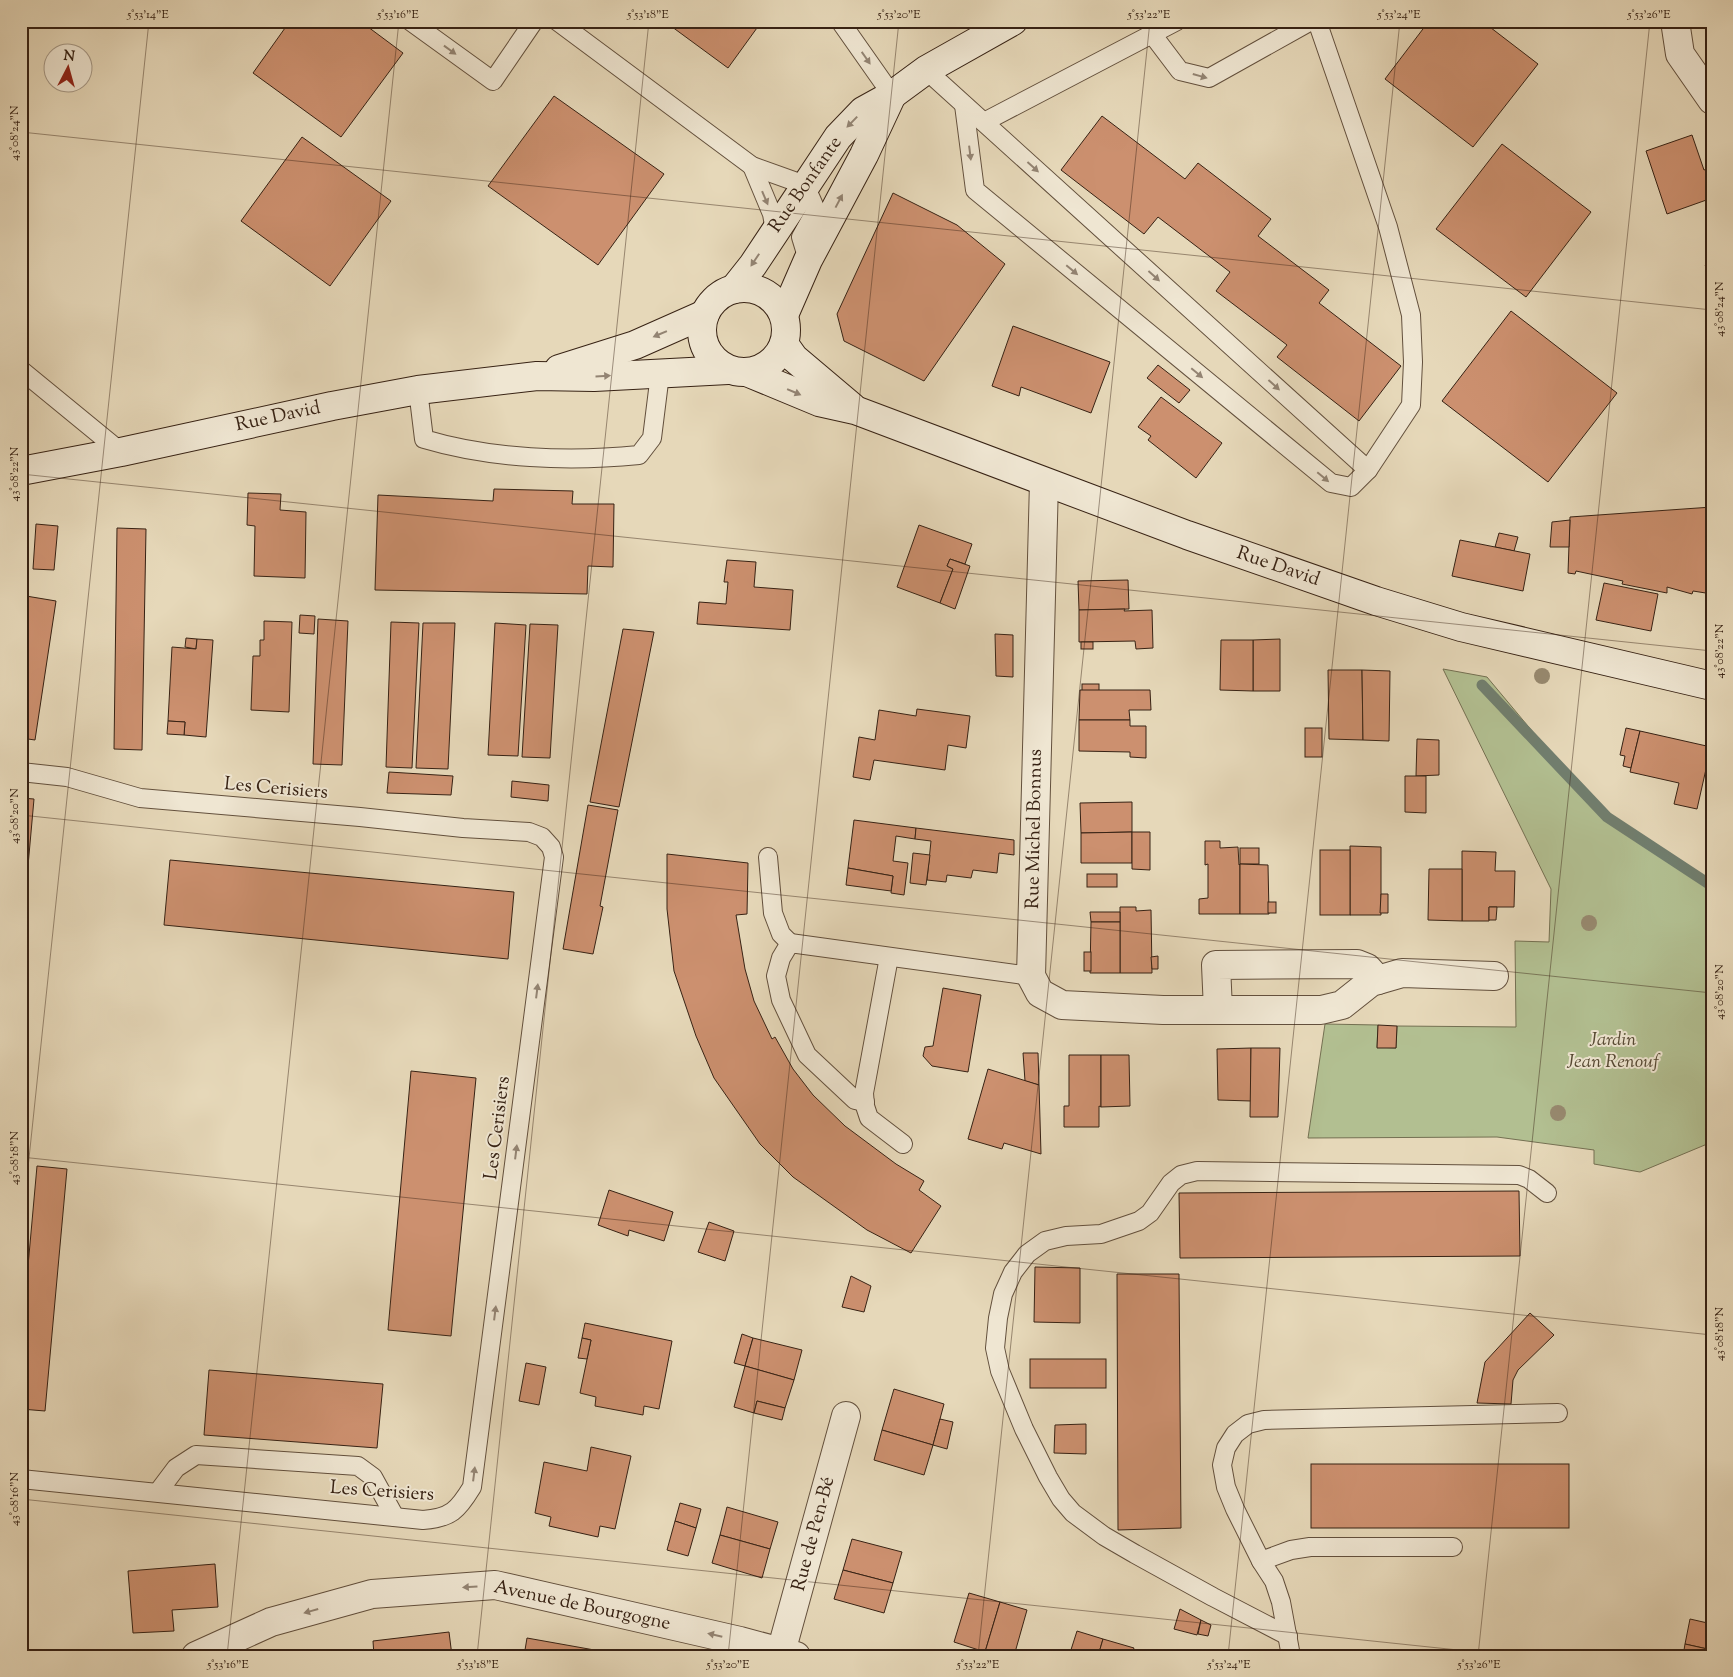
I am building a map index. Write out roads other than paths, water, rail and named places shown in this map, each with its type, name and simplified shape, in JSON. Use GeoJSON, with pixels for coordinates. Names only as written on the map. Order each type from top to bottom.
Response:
{"type":"FeatureCollection","features":[{"type":"Feature","properties":{"kind":"main road","name":"Rue Bonfante"},"geometry":{"type":"LineString","coordinates":[[734,289],[753,265],[838,137],[863,111],[892,95],[926,70],[1013,21]]}},
{"type":"Feature","properties":{"kind":"main road"},"geometry":{"type":"LineString","coordinates":[[1675,21],[1680,54],[1712,100]]}},
{"type":"Feature","properties":{"kind":"main road","name":"Rue Bonfante"},"geometry":{"type":"LineString","coordinates":[[784,316],[808,260],[864,155],[892,95]]}},
{"type":"Feature","properties":{"kind":"main road"},"geometry":{"type":"LineString","coordinates":[[734,289],[753,289],[770,296],[784,316],[787,335],[784,344],[779,355],[760,370],[738,371],[716,362],[707,352],[702,340],[702,326],[705,314],[712,302],[722,294],[734,289]]}},
{"type":"Feature","properties":{"kind":"main road","name":"Rue David"},"geometry":{"type":"LineString","coordinates":[[537,376],[635,345],[705,314]]}},
{"type":"Feature","properties":{"kind":"main road","name":"Rue David"},"geometry":{"type":"LineString","coordinates":[[784,344],[794,358],[855,410]]}},
{"type":"Feature","properties":{"kind":"main road","name":"Rue David"},"geometry":{"type":"LineString","coordinates":[[21,471],[121,452],[332,406],[418,390],[537,376],[594,377],[738,371],[819,402],[855,410],[1187,535],[1376,601],[1461,626],[1712,686]]}},
{"type":"Feature","properties":{"kind":"main road","name":"Rue Michel Bonnus"},"geometry":{"type":"LineString","coordinates":[[1032,976],[1044,482]]}},
{"type":"Feature","properties":{"kind":"main road"},"geometry":{"type":"LineString","coordinates":[[1218,1010],[1216,965],[1358,964],[1367,968],[1378,980]]}},
{"type":"Feature","properties":{"kind":"main road"},"geometry":{"type":"LineString","coordinates":[[1032,976],[1040,993],[1062,1005],[1163,1010],[1321,1010],[1342,1005],[1371,982],[1402,973],[1494,976]]}},
{"type":"Feature","properties":{"kind":"main road","name":"Rue de Pen-Bé"},"geometry":{"type":"LineString","coordinates":[[788,1654],[846,1416]]}},
{"type":"Feature","properties":{"kind":"main road","name":"Avenue de Bourgogne"},"geometry":{"type":"LineString","coordinates":[[196,1656],[271,1622],[372,1594],[496,1585],[740,1641],[788,1654]]}},
{"type":"Feature","properties":{"kind":"lane"},"geometry":{"type":"LineString","coordinates":[[410,21],[493,81],[534,21]]}},
{"type":"Feature","properties":{"kind":"lane"},"geometry":{"type":"LineString","coordinates":[[556,21],[752,166],[805,186],[816,210],[802,237],[808,260]]}},
{"type":"Feature","properties":{"kind":"lane"},"geometry":{"type":"LineString","coordinates":[[840,21],[892,95]]}},
{"type":"Feature","properties":{"kind":"lane"},"geometry":{"type":"LineString","coordinates":[[984,122],[1177,21]]}},
{"type":"Feature","properties":{"kind":"lane"},"geometry":{"type":"LineString","coordinates":[[1152,34],[1180,70],[1209,78],[1311,21]]}},
{"type":"Feature","properties":{"kind":"lane"},"geometry":{"type":"LineString","coordinates":[[964,105],[975,190],[1330,483],[1351,487],[1368,470],[1411,405],[1413,362],[1411,315],[1388,227],[1317,21]]}},
{"type":"Feature","properties":{"kind":"lane"},"geometry":{"type":"LineString","coordinates":[[926,70],[1368,470]]}},
{"type":"Feature","properties":{"kind":"lane"},"geometry":{"type":"LineString","coordinates":[[752,166],[772,214],[775,231]]}},
{"type":"Feature","properties":{"kind":"lane"},"geometry":{"type":"LineString","coordinates":[[21,370],[121,452]]}},
{"type":"Feature","properties":{"kind":"lane"},"geometry":{"type":"LineString","coordinates":[[418,390],[424,439],[500,455],[597,459],[639,454],[652,438],[660,374]]}},
{"type":"Feature","properties":{"kind":"lane","name":"Les Cerisiers"},"geometry":{"type":"LineString","coordinates":[[21,772],[67,777],[140,798],[351,816],[463,828],[529,832],[542,837],[551,847],[554,857],[472,1487],[463,1501],[450,1514],[430,1520],[21,1479]]}},
{"type":"Feature","properties":{"kind":"lane"},"geometry":{"type":"LineString","coordinates":[[768,858],[773,913],[780,934],[790,943],[1032,976]]}},
{"type":"Feature","properties":{"kind":"lane"},"geometry":{"type":"LineString","coordinates":[[790,943],[781,958],[776,976],[781,1000],[808,1055],[854,1100],[865,1102]]}},
{"type":"Feature","properties":{"kind":"lane"},"geometry":{"type":"LineString","coordinates":[[889,957],[864,1093],[869,1118],[904,1144]]}},
{"type":"Feature","properties":{"kind":"lane"},"geometry":{"type":"LineString","coordinates":[[1288,1636],[1213,1597],[1104,1536],[1073,1513],[1061,1499],[1024,1429],[1000,1371],[996,1348],[998,1318],[1003,1294],[1013,1272],[1027,1254],[1045,1242],[1066,1236],[1101,1234],[1139,1220],[1150,1212],[1170,1183],[1181,1174],[1197,1171],[1519,1175],[1530,1179],[1547,1193]]}},
{"type":"Feature","properties":{"kind":"lane"},"geometry":{"type":"LineString","coordinates":[[1291,1656],[1281,1602],[1274,1581],[1261,1561],[1226,1487],[1222,1466],[1226,1448],[1235,1434],[1248,1424],[1264,1420],[1558,1414]]}},
{"type":"Feature","properties":{"kind":"lane"},"geometry":{"type":"LineString","coordinates":[[158,1492],[176,1468],[196,1455],[358,1466],[372,1477],[395,1517]]}},
{"type":"Feature","properties":{"kind":"lane"},"geometry":{"type":"LineString","coordinates":[[1261,1561],[1285,1551],[1310,1547],[1453,1547]]}},
{"type":"Feature","properties":{"kind":"waterway"},"geometry":{"type":"LineString","coordinates":[[1482,685],[1607,817],[1712,886]]}},
{"type":"Feature","properties":{"kind":"park label","name":"Jardin Jean Renouf"},"geometry":{"type":"Point","coordinates":[1613,1051]}}]}
